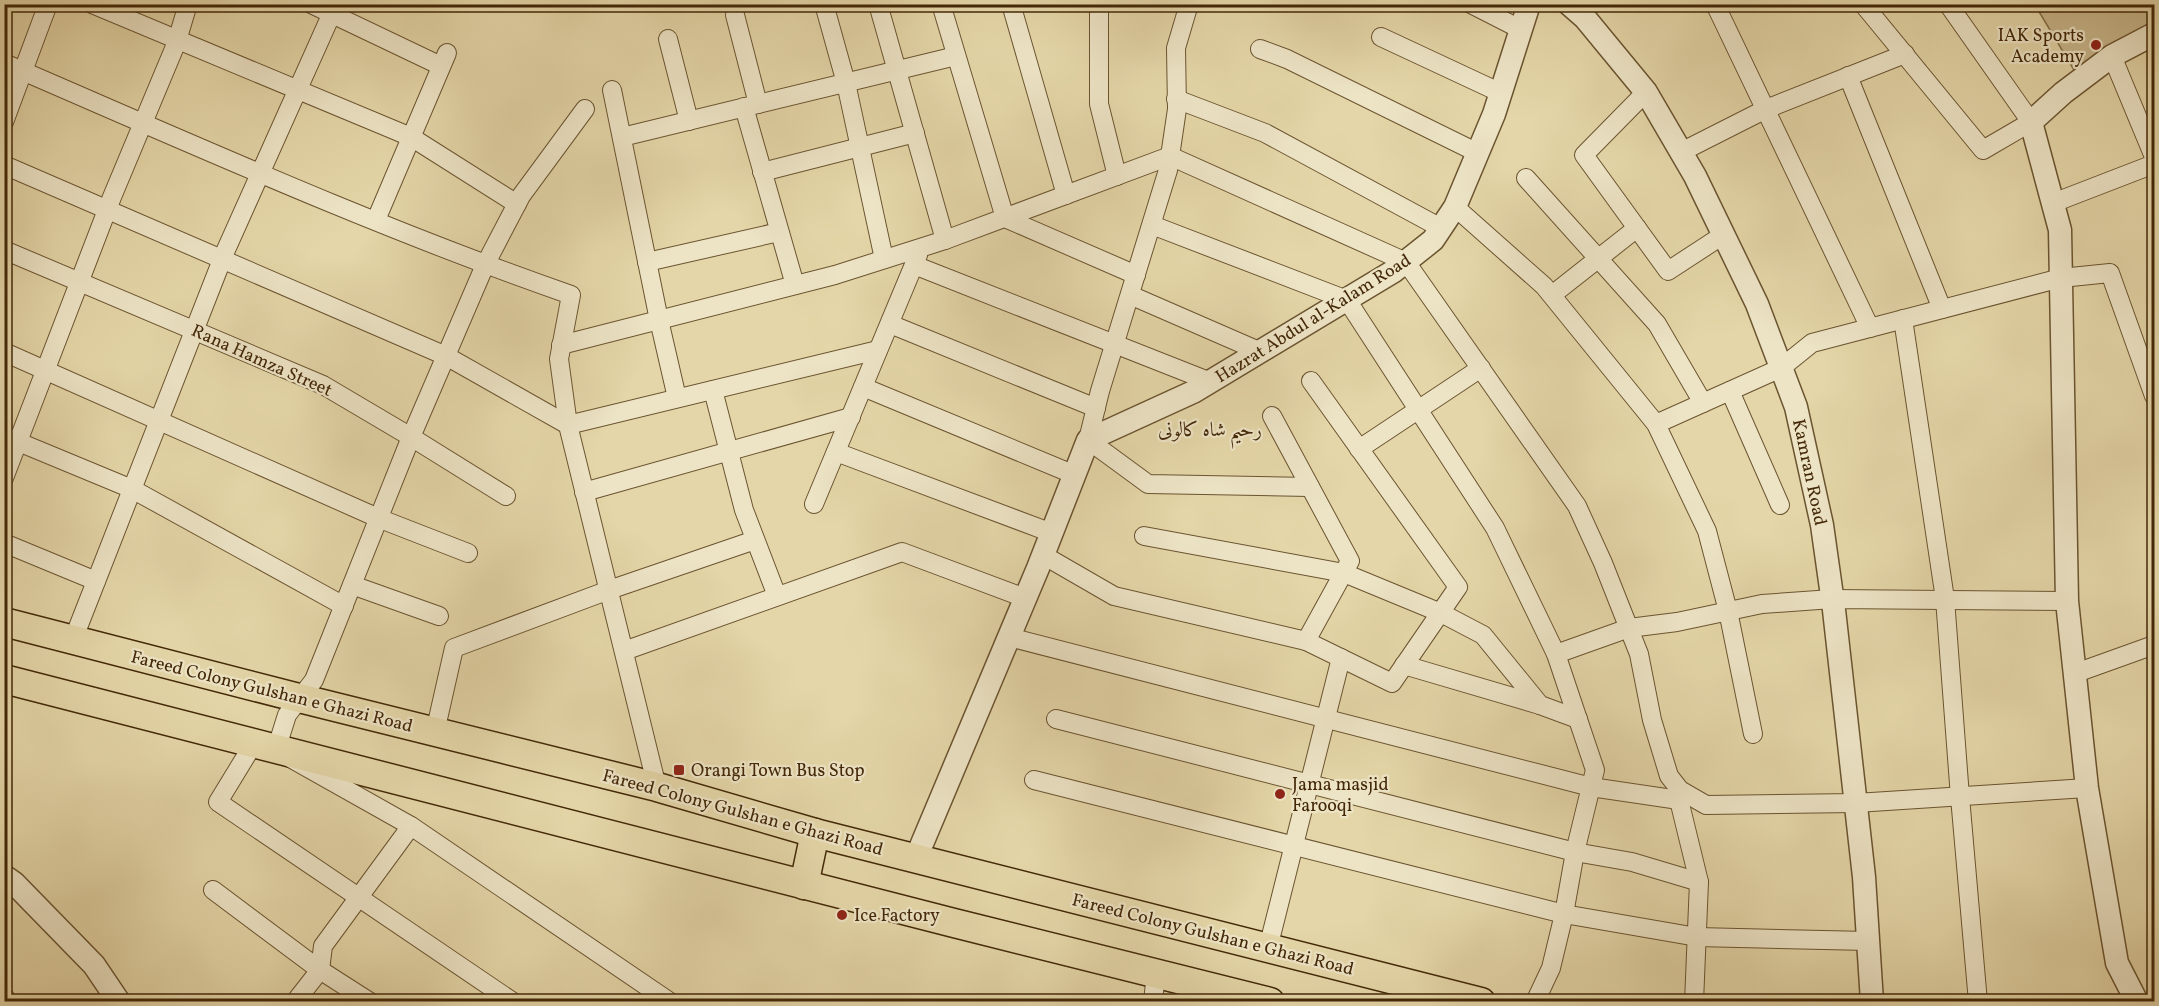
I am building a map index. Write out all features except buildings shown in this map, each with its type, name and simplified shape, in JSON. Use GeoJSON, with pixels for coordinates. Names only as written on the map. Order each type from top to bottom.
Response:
{"type":"FeatureCollection","features":[{"type":"Feature","properties":{"kind":"main road","name":"Fareed Colony Gulshan e Ghazi Road"},"geometry":{"type":"LineString","coordinates":[[4,622],[657,787],[815,833],[1480,1002]]}},
{"type":"Feature","properties":{"kind":"main road"},"geometry":{"type":"LineString","coordinates":[[4,679],[804,885],[1270,1002]]}},
{"type":"Feature","properties":{"kind":"main road"},"geometry":{"type":"LineString","coordinates":[[804,885],[815,833]]}},
{"type":"Feature","properties":{"kind":"street"},"geometry":{"type":"LineString","coordinates":[[4,122],[48,4]]}},
{"type":"Feature","properties":{"kind":"street"},"geometry":{"type":"LineString","coordinates":[[92,4],[411,137],[517,204]]}},
{"type":"Feature","properties":{"kind":"street"},"geometry":{"type":"LineString","coordinates":[[4,478],[12,440],[46,371],[107,209],[177,40],[188,4]]}},
{"type":"Feature","properties":{"kind":"street"},"geometry":{"type":"LineString","coordinates":[[311,4],[334,9],[444,60],[376,220]]}},
{"type":"Feature","properties":{"kind":"street"},"geometry":{"type":"LineString","coordinates":[[824,4],[846,83],[884,259]]}},
{"type":"Feature","properties":{"kind":"street"},"geometry":{"type":"LineString","coordinates":[[878,4],[945,240]]}},
{"type":"Feature","properties":{"kind":"street"},"geometry":{"type":"LineString","coordinates":[[941,4],[1005,218],[1137,275]]}},
{"type":"Feature","properties":{"kind":"street"},"geometry":{"type":"LineString","coordinates":[[1011,4],[1066,195]]}},
{"type":"Feature","properties":{"kind":"street"},"geometry":{"type":"LineString","coordinates":[[1099,4],[1099,104],[1116,176]]}},
{"type":"Feature","properties":{"kind":"street"},"geometry":{"type":"LineString","coordinates":[[916,858],[1043,555],[1088,440],[1114,344],[1152,225],[1170,156],[1176,99],[1176,48],[1189,4]]}},
{"type":"Feature","properties":{"kind":"street"},"geometry":{"type":"LineString","coordinates":[[1471,4],[1522,30]]}},
{"type":"Feature","properties":{"kind":"street","name":"Hazrat Abdul al-Kalam Road"},"geometry":{"type":"LineString","coordinates":[[1088,440],[1194,392],[1347,300],[1406,262],[1433,240],[1455,207],[1478,153],[1501,93],[1530,4]]}},
{"type":"Feature","properties":{"kind":"street","name":"Kamran Road"},"geometry":{"type":"LineString","coordinates":[[1569,4],[1585,18],[1646,92],[1681,152],[1757,304],[1798,417],[1821,525],[1832,599],[1864,877],[1872,1002]]}},
{"type":"Feature","properties":{"kind":"street"},"geometry":{"type":"LineString","coordinates":[[1715,4],[1870,328]]}},
{"type":"Feature","properties":{"kind":"street"},"geometry":{"type":"LineString","coordinates":[[1863,4],[1983,150],[2031,123],[2062,93],[2112,56],[2154,34]]}},
{"type":"Feature","properties":{"kind":"street"},"geometry":{"type":"LineString","coordinates":[[1948,4],[2031,123],[2060,230],[2067,601],[2087,788],[2117,963],[2137,1002]]}},
{"type":"Feature","properties":{"kind":"street"},"geometry":{"type":"LineString","coordinates":[[73,640],[222,259],[334,9]]}},
{"type":"Feature","properties":{"kind":"street"},"geometry":{"type":"LineString","coordinates":[[735,15],[762,172],[795,285]]}},
{"type":"Feature","properties":{"kind":"street"},"geometry":{"type":"LineString","coordinates":[[1381,37],[1501,93]]}},
{"type":"Feature","properties":{"kind":"street"},"geometry":{"type":"LineString","coordinates":[[668,39],[689,121]]}},
{"type":"Feature","properties":{"kind":"street"},"geometry":{"type":"LineString","coordinates":[[1260,49],[1287,58],[1478,153]]}},
{"type":"Feature","properties":{"kind":"street"},"geometry":{"type":"LineString","coordinates":[[1681,152],[1766,109],[1905,54]]}},
{"type":"Feature","properties":{"kind":"street"},"geometry":{"type":"LineString","coordinates":[[622,137],[956,56]]}},
{"type":"Feature","properties":{"kind":"street"},"geometry":{"type":"LineString","coordinates":[[2112,56],[2154,157]]}},
{"type":"Feature","properties":{"kind":"street"},"geometry":{"type":"LineString","coordinates":[[4,63],[260,173],[484,265],[571,295],[558,359],[567,425],[657,787]]}},
{"type":"Feature","properties":{"kind":"street"},"geometry":{"type":"LineString","coordinates":[[1848,76],[1942,309]]}},
{"type":"Feature","properties":{"kind":"street"},"geometry":{"type":"LineString","coordinates":[[612,90],[677,398]]}},
{"type":"Feature","properties":{"kind":"street"},"geometry":{"type":"LineString","coordinates":[[1646,92],[1584,155],[1668,271],[1724,235]]}},
{"type":"Feature","properties":{"kind":"street"},"geometry":{"type":"LineString","coordinates":[[1176,99],[1265,133],[1441,228]]}},
{"type":"Feature","properties":{"kind":"street"},"geometry":{"type":"LineString","coordinates":[[513,1002],[218,802],[265,746],[314,680],[411,436],[484,265],[517,204],[585,109]]}},
{"type":"Feature","properties":{"kind":"street"},"geometry":{"type":"LineString","coordinates":[[762,172],[915,133]]}},
{"type":"Feature","properties":{"kind":"street"},"geometry":{"type":"LineString","coordinates":[[561,345],[795,285],[921,248],[1170,156],[1406,262],[1577,506],[1629,628],[1639,654],[1652,720],[1669,776],[1683,798],[1699,882],[1694,1002]]}},
{"type":"Feature","properties":{"kind":"street"},"geometry":{"type":"LineString","coordinates":[[2053,203],[2154,164]]}},
{"type":"Feature","properties":{"kind":"street"},"geometry":{"type":"LineString","coordinates":[[4,165],[446,356],[567,425],[879,350]]}},
{"type":"Feature","properties":{"kind":"street"},"geometry":{"type":"LineString","coordinates":[[1527,178],[1657,324],[1703,403]]}},
{"type":"Feature","properties":{"kind":"street"},"geometry":{"type":"LineString","coordinates":[[1455,207],[1544,286],[1656,424],[1707,531],[1728,611],[1753,734]]}},
{"type":"Feature","properties":{"kind":"street"},"geometry":{"type":"LineString","coordinates":[[1152,225],[1347,300],[1496,528],[1556,654],[1595,770],[1551,968],[1535,1002]]}},
{"type":"Feature","properties":{"kind":"street"},"geometry":{"type":"LineString","coordinates":[[1552,295],[1637,228]]}},
{"type":"Feature","properties":{"kind":"street"},"geometry":{"type":"LineString","coordinates":[[647,262],[779,232]]}},
{"type":"Feature","properties":{"kind":"street"},"geometry":{"type":"LineString","coordinates":[[814,504],[921,248]]}},
{"type":"Feature","properties":{"kind":"street","name":"Rana Hamza Street"},"geometry":{"type":"LineString","coordinates":[[4,250],[323,386],[411,436],[506,496]]}},
{"type":"Feature","properties":{"kind":"street"},"geometry":{"type":"LineString","coordinates":[[914,266],[1211,382]]}},
{"type":"Feature","properties":{"kind":"street"},"geometry":{"type":"LineString","coordinates":[[1656,424],[1781,368],[1812,343],[2061,278],[2110,273],[2154,396]]}},
{"type":"Feature","properties":{"kind":"street"},"geometry":{"type":"LineString","coordinates":[[1130,295],[1261,352]]}},
{"type":"Feature","properties":{"kind":"street"},"geometry":{"type":"LineString","coordinates":[[1903,319],[1945,599],[1978,1002]]}},
{"type":"Feature","properties":{"kind":"street"},"geometry":{"type":"LineString","coordinates":[[890,324],[1096,408]]}},
{"type":"Feature","properties":{"kind":"street"},"geometry":{"type":"LineString","coordinates":[[4,352],[378,518],[468,553]]}},
{"type":"Feature","properties":{"kind":"street"},"geometry":{"type":"LineString","coordinates":[[1359,449],[1481,368]]}},
{"type":"Feature","properties":{"kind":"street"},"geometry":{"type":"LineString","coordinates":[[1043,555],[1114,596],[1306,641],[1392,683],[1458,587],[1311,381]]}},
{"type":"Feature","properties":{"kind":"street"},"geometry":{"type":"LineString","coordinates":[[863,387],[1075,475]]}},
{"type":"Feature","properties":{"kind":"street"},"geometry":{"type":"LineString","coordinates":[[713,390],[744,510],[777,596]]}},
{"type":"Feature","properties":{"kind":"street"},"geometry":{"type":"LineString","coordinates":[[1730,391],[1780,505]]}},
{"type":"Feature","properties":{"kind":"street"},"geometry":{"type":"LineString","coordinates":[[1272,416],[1350,561],[1306,641]]}},
{"type":"Feature","properties":{"kind":"street"},"geometry":{"type":"LineString","coordinates":[[584,492],[851,417]]}},
{"type":"Feature","properties":{"kind":"street"},"geometry":{"type":"LineString","coordinates":[[12,440],[132,489],[344,606]]}},
{"type":"Feature","properties":{"kind":"street"},"geometry":{"type":"LineString","coordinates":[[1088,440],[1148,484],[1310,487]]}},
{"type":"Feature","properties":{"kind":"street"},"geometry":{"type":"LineString","coordinates":[[836,452],[1052,533]]}},
{"type":"Feature","properties":{"kind":"street"},"geometry":{"type":"LineString","coordinates":[[1144,536],[1344,573],[1440,613],[1483,635],[1540,705]]}},
{"type":"Feature","properties":{"kind":"street"},"geometry":{"type":"LineString","coordinates":[[435,732],[454,648],[609,590],[755,540]]}},
{"type":"Feature","properties":{"kind":"street"},"geometry":{"type":"LineString","coordinates":[[4,543],[96,581]]}},
{"type":"Feature","properties":{"kind":"street"},"geometry":{"type":"LineString","coordinates":[[624,651],[902,552],[1025,598]]}},
{"type":"Feature","properties":{"kind":"street"},"geometry":{"type":"LineString","coordinates":[[352,585],[439,616]]}},
{"type":"Feature","properties":{"kind":"street"},"geometry":{"type":"LineString","coordinates":[[1556,654],[1629,628],[1677,622],[1762,604],[1832,599],[2067,601]]}},
{"type":"Feature","properties":{"kind":"street"},"geometry":{"type":"LineString","coordinates":[[1009,637],[1591,787],[1683,798],[1706,805],[1856,804],[2087,788]]}},
{"type":"Feature","properties":{"kind":"street"},"geometry":{"type":"LineString","coordinates":[[2076,673],[2154,645]]}},
{"type":"Feature","properties":{"kind":"street"},"geometry":{"type":"LineString","coordinates":[[1268,948],[1341,658]]}},
{"type":"Feature","properties":{"kind":"street"},"geometry":{"type":"LineString","coordinates":[[1404,665],[1540,705],[1578,719]]}},
{"type":"Feature","properties":{"kind":"street"},"geometry":{"type":"LineString","coordinates":[[1056,718],[1575,852],[1632,862],[1699,882]]}},
{"type":"Feature","properties":{"kind":"street"},"geometry":{"type":"LineString","coordinates":[[265,746],[411,826],[670,1002]]}},
{"type":"Feature","properties":{"kind":"street"},"geometry":{"type":"LineString","coordinates":[[1034,780],[1564,914],[1697,937],[1868,941]]}},
{"type":"Feature","properties":{"kind":"street"},"geometry":{"type":"LineString","coordinates":[[295,1002],[320,970],[323,946],[411,826]]}},
{"type":"Feature","properties":{"kind":"street"},"geometry":{"type":"LineString","coordinates":[[4,876],[14,883],[94,965],[119,1002]]}},
{"type":"Feature","properties":{"kind":"street"},"geometry":{"type":"LineString","coordinates":[[213,890],[320,970],[370,1002]]}},
{"type":"Feature","properties":{"kind":"street"},"geometry":{"type":"LineString","coordinates":[[1153,1002],[1156,973]]}},
{"type":"Feature","properties":{"kind":"street"},"geometry":{"type":"LineString","coordinates":[[4,996],[8,1002]]}},
{"type":"Feature","properties":{"kind":"shaded area","name":"IAK Sports Academy"},"geometry":{"type":"Polygon","coordinates":[[[2035,5],[2154,5],[2154,34],[2080,80],[2035,5]]]}},
{"type":"Feature","properties":{"kind":"place","name":"IAK Sports Academy"},"geometry":{"type":"Point","coordinates":[2096,45]}},
{"type":"Feature","properties":{"kind":"place","name":"Orangi Town Bus Stop"},"geometry":{"type":"Point","coordinates":[679,770]}},
{"type":"Feature","properties":{"kind":"place","name":"Jama masjid Farooqi"},"geometry":{"type":"Point","coordinates":[1280,794]}},
{"type":"Feature","properties":{"kind":"place","name":"Ice Factory"},"geometry":{"type":"Point","coordinates":[842,915]}},
{"type":"Feature","properties":{"kind":"district","name":"رحیم شاہ کالونی"},"geometry":{"type":"Point","coordinates":[1210,429]}}]}
